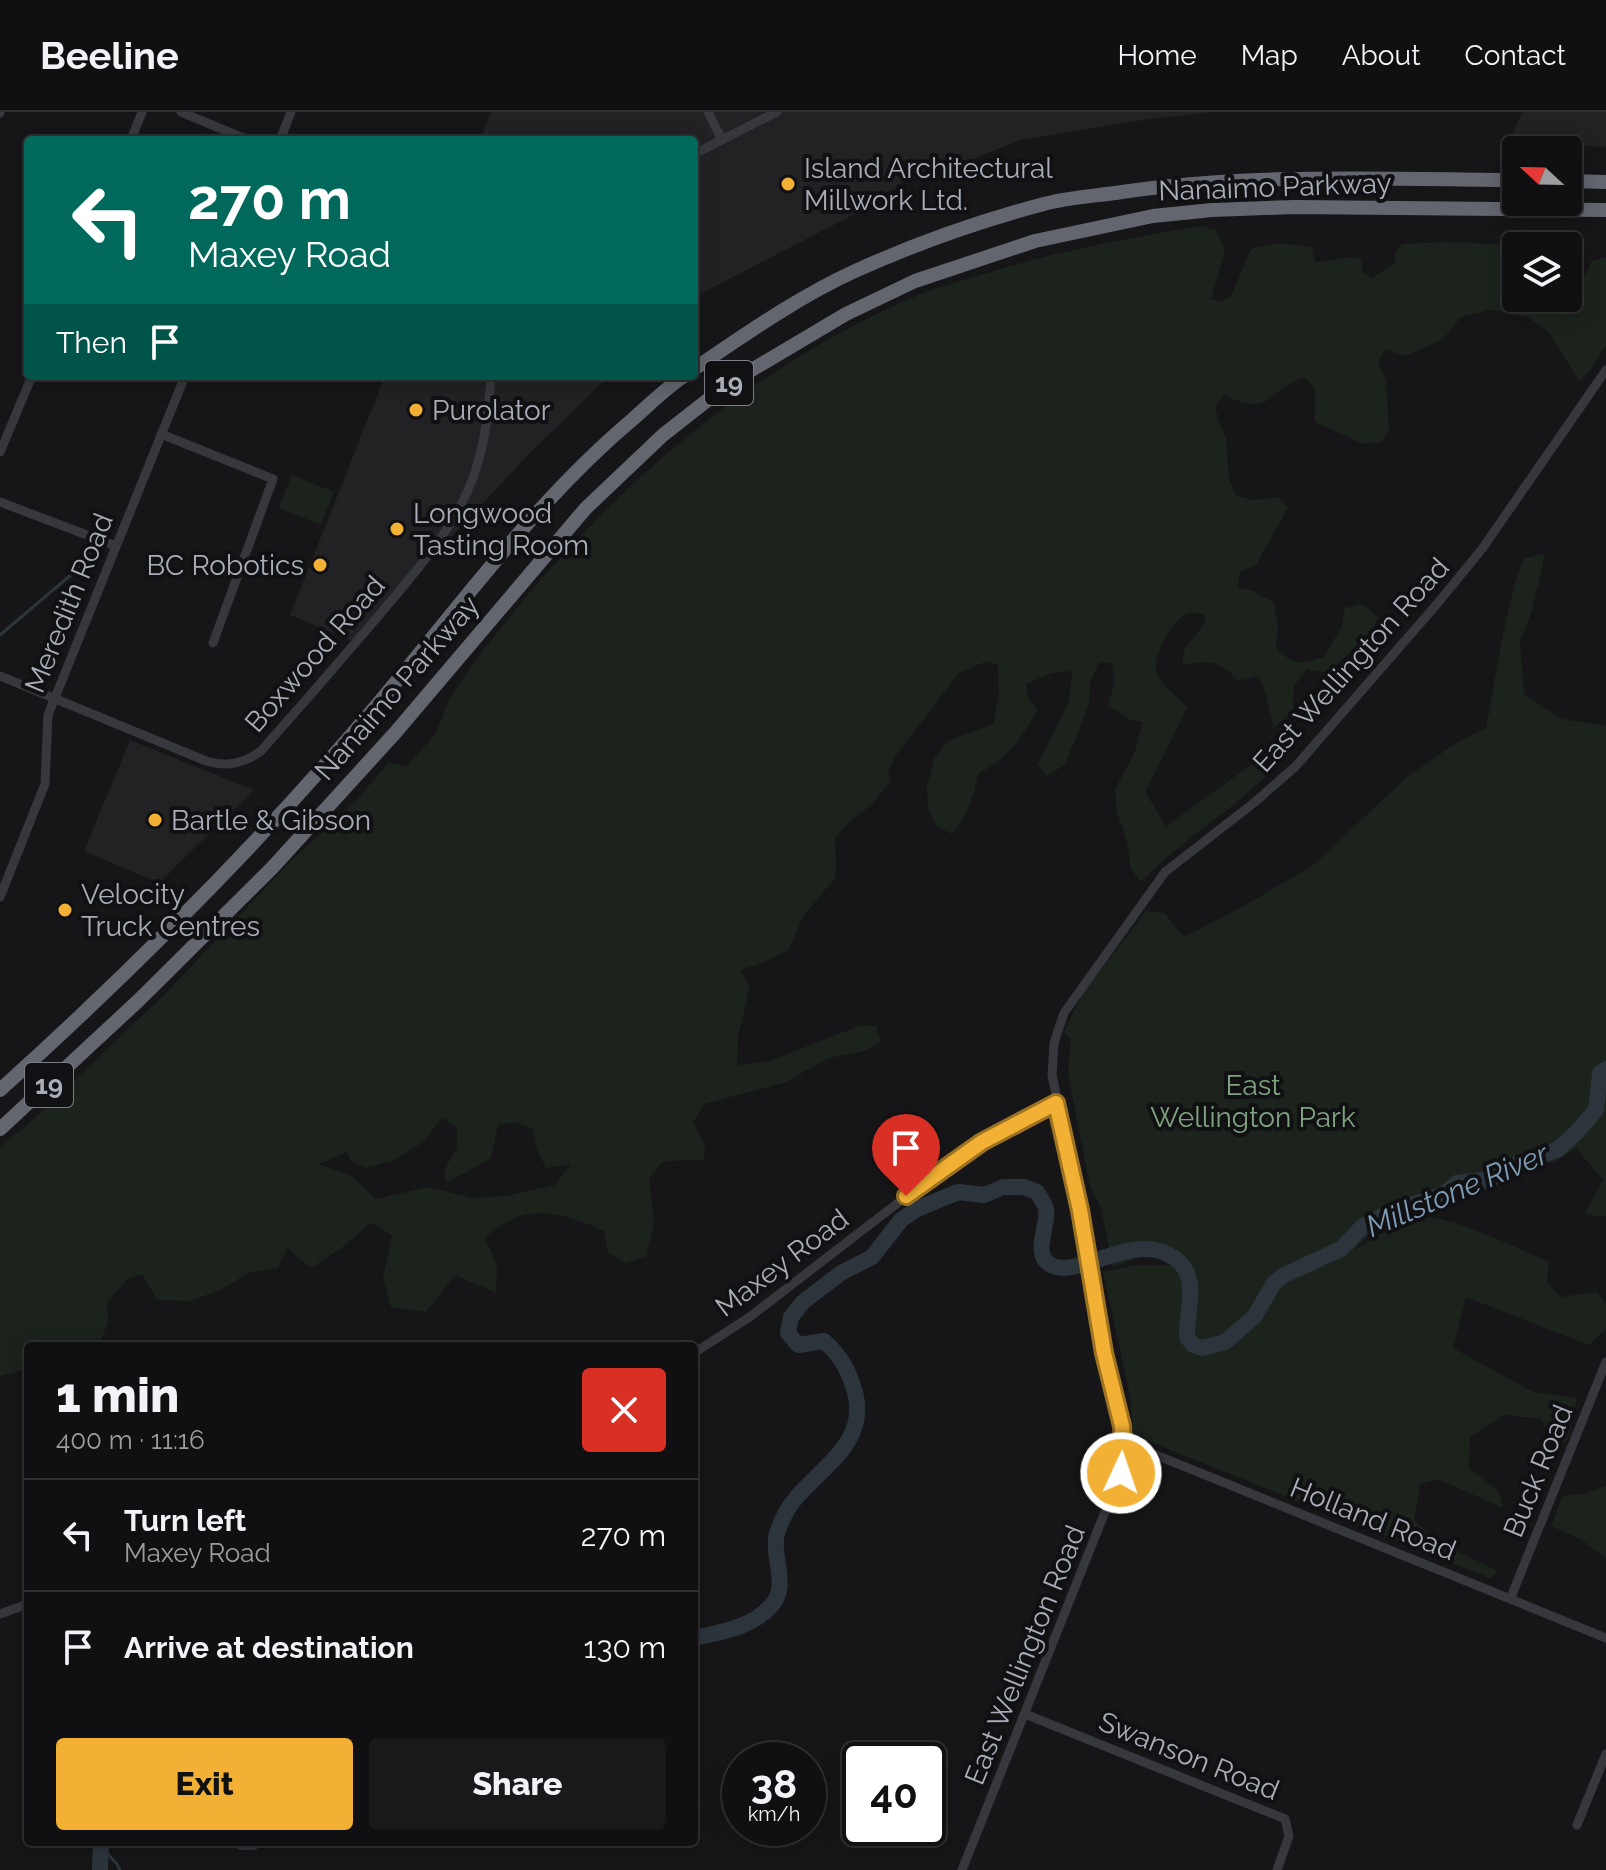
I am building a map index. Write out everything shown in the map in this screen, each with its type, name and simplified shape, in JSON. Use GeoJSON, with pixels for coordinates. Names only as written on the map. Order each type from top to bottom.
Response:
{"type":"FeatureCollection","features":[{"type":"Feature","properties":{"kind":"highway","name":"Nanaimo Parkway"},"geometry":{"type":"LineString","coordinates":[[698,366],[763,322],[853,272],[942,235],[1046,203],[1227,180],[1502,180]]}},
{"type":"Feature","properties":{"kind":"highway"},"geometry":{"type":"LineString","coordinates":[[1582,181],[1606,182]]}},
{"type":"Feature","properties":{"kind":"highway","name":"Nanaimo Parkway"},"geometry":{"type":"LineString","coordinates":[[0,1129],[98,1040],[272,868],[395,733],[586,508],[663,435],[728,384],[846,314],[915,281],[1035,241],[1153,216],[1294,207],[1606,210]]}},
{"type":"Feature","properties":{"kind":"highway","name":"Nanaimo Parkway"},"geometry":{"type":"LineString","coordinates":[[0,1090],[92,1005],[227,871],[354,733],[524,526],[598,449],[679,380]]}},
{"type":"Feature","properties":{"kind":"highway"},"geometry":{"type":"LineString","coordinates":[[0,1079],[53,1032],[92,1005]]}},
{"type":"Feature","properties":{"kind":"highway"},"geometry":{"type":"LineString","coordinates":[[0,1139],[67,1078],[98,1040]]}},
{"type":"Feature","properties":{"kind":"street"},"geometry":{"type":"LineString","coordinates":[[133,136],[142,112]]}},
{"type":"Feature","properties":{"kind":"street"},"geometry":{"type":"LineString","coordinates":[[181,112],[238,136]]}},
{"type":"Feature","properties":{"kind":"street"},"geometry":{"type":"LineString","coordinates":[[282,136],[291,112]]}},
{"type":"Feature","properties":{"kind":"street"},"geometry":{"type":"LineString","coordinates":[[708,112],[722,140]]}},
{"type":"Feature","properties":{"kind":"street"},"geometry":{"type":"LineString","coordinates":[[698,152],[777,112]]}},
{"type":"Feature","properties":{"kind":"street","name":"East Wellington Road"},"geometry":{"type":"LineString","coordinates":[[962,1870],[1121,1473],[1124,1442],[1056,1103],[1052,1055],[1064,1013],[1157,881],[1180,858],[1273,787],[1339,718],[1470,565],[1606,370]]}},
{"type":"Feature","properties":{"kind":"street"},"geometry":{"type":"LineString","coordinates":[[0,452],[30,380]]}},
{"type":"Feature","properties":{"kind":"street","name":"Meredith Road"},"geometry":{"type":"LineString","coordinates":[[0,897],[45,784],[48,715],[54,698],[183,380]]}},
{"type":"Feature","properties":{"kind":"street","name":"Boxwood Road"},"geometry":{"type":"LineString","coordinates":[[0,676],[206,761],[224,765],[250,759],[261,751],[349,651],[447,529],[473,479],[480,456],[491,380]]}},
{"type":"Feature","properties":{"kind":"street"},"geometry":{"type":"LineString","coordinates":[[161,434],[273,479],[213,643]]}},
{"type":"Feature","properties":{"kind":"street"},"geometry":{"type":"LineString","coordinates":[[0,502],[116,546]]}},
{"type":"Feature","properties":{"kind":"street","name":"Maxey Road"},"geometry":{"type":"LineString","coordinates":[[698,1350],[751,1316],[951,1162],[1056,1103]]}},
{"type":"Feature","properties":{"kind":"street","name":"Buck Road"},"geometry":{"type":"LineString","coordinates":[[1511,1597],[1606,1362]]}},
{"type":"Feature","properties":{"kind":"street","name":"Holland Road"},"geometry":{"type":"LineString","coordinates":[[1124,1442],[1606,1638]]}},
{"type":"Feature","properties":{"kind":"street"},"geometry":{"type":"LineString","coordinates":[[0,1614],[24,1605]]}},
{"type":"Feature","properties":{"kind":"street","name":"Swanson Road"},"geometry":{"type":"LineString","coordinates":[[1025,1714],[1285,1819],[1289,1836],[1277,1870]]}},
{"type":"Feature","properties":{"kind":"street"},"geometry":{"type":"LineString","coordinates":[[1577,1825],[1606,1754]]}},
{"type":"Feature","properties":{"kind":"shaded area"},"geometry":{"type":"Polygon","coordinates":[[[491,112],[1215,112],[1149,119],[1021,140],[899,184],[882,200],[698,295],[698,136],[482,136],[491,112]]]}},
{"type":"Feature","properties":{"kind":"shaded area"},"geometry":{"type":"Polygon","coordinates":[[[1522,112],[1606,112],[1606,147],[1582,146],[1582,136],[1512,136],[1522,112]]]}},
{"type":"Feature","properties":{"kind":"shaded area"},"geometry":{"type":"Polygon","coordinates":[[[383,380],[605,380],[530,453],[398,594],[357,643],[290,615],[383,380]]]}},
{"type":"Feature","properties":{"kind":"shaded area"},"geometry":{"type":"Polygon","coordinates":[[[130,740],[254,790],[159,883],[84,851],[130,740]]]}},
{"type":"Feature","properties":{"kind":"green space"},"geometry":{"type":"Polygon","coordinates":[[[1203,226],[1216,230],[1225,250],[1211,299],[1221,302],[1231,296],[1251,249],[1278,243],[1312,247],[1315,262],[1361,259],[1363,272],[1371,278],[1395,263],[1396,251],[1402,244],[1502,244],[1502,312],[1582,312],[1582,279],[1592,261],[1606,257],[1606,345],[1589,372],[1579,381],[1549,332],[1527,317],[1490,310],[1461,317],[1443,339],[1405,356],[1385,349],[1378,362],[1386,380],[1389,431],[1381,442],[1364,444],[1315,422],[1315,389],[1304,377],[1261,403],[1252,404],[1224,395],[1215,405],[1226,438],[1229,478],[1236,496],[1254,500],[1277,497],[1288,507],[1256,565],[1240,572],[1237,587],[1253,591],[1274,603],[1278,627],[1276,648],[1293,661],[1324,657],[1342,626],[1345,608],[1362,604],[1378,617],[1365,645],[1343,658],[1329,673],[1307,669],[1294,686],[1293,711],[1274,728],[1258,676],[1238,681],[1226,669],[1213,663],[1182,666],[1185,648],[1206,622],[1203,614],[1190,612],[1178,620],[1166,636],[1156,669],[1165,686],[1187,708],[1145,792],[1166,826],[1251,765],[1270,763],[1272,770],[1141,882],[1131,869],[1127,841],[1117,812],[1115,789],[1135,752],[1143,722],[1130,720],[1108,705],[1115,681],[1112,663],[1099,662],[1090,682],[1089,705],[1065,765],[1046,776],[1038,764],[1068,703],[1073,671],[1052,673],[1026,684],[1028,698],[1038,710],[1013,747],[978,774],[966,814],[952,834],[936,826],[928,808],[927,786],[935,757],[948,741],[993,724],[999,694],[998,665],[987,661],[959,673],[897,754],[888,771],[891,781],[871,805],[835,838],[836,877],[804,915],[788,950],[740,970],[750,986],[738,1037],[737,1065],[770,1061],[859,1026],[876,1026],[881,1042],[861,1052],[828,1058],[786,1082],[704,1104],[693,1122],[705,1145],[704,1160],[664,1161],[649,1178],[654,1223],[646,1256],[626,1263],[608,1253],[604,1231],[576,1220],[545,1213],[519,1216],[485,1237],[497,1267],[496,1293],[455,1275],[426,1312],[391,1307],[383,1278],[392,1235],[371,1223],[311,1268],[287,1248],[278,1268],[250,1272],[220,1290],[190,1301],[157,1300],[142,1274],[127,1279],[107,1303],[108,1323],[100,1342],[24,1342],[24,1370],[0,1376],[0,1147],[33,1120],[163,996],[292,860],[357,800],[388,763],[407,766],[435,734],[452,695],[491,640],[559,559],[604,512],[702,424],[810,350],[867,319],[926,292],[1039,258],[1203,226]],[[442,1118],[422,1143],[392,1161],[365,1168],[350,1160],[347,1152],[319,1164],[352,1176],[376,1199],[427,1187],[472,1198],[506,1196],[555,1185],[571,1164],[546,1168],[537,1150],[533,1129],[515,1122],[498,1125],[491,1158],[447,1183],[444,1171],[457,1147],[457,1128],[442,1118]]]}},
{"type":"Feature","properties":{"kind":"green space"},"geometry":{"type":"Polygon","coordinates":[[[292,475],[334,492],[321,525],[279,508],[292,475]]]}},
{"type":"Feature","properties":{"kind":"green space","name":"East Wellington Park"},"geometry":{"type":"Polygon","coordinates":[[[1545,553],[1532,611],[1520,642],[1524,694],[1562,719],[1606,726],[1606,1216],[1585,1213],[1603,1180],[1576,1148],[1558,1160],[1528,1170],[1489,1190],[1460,1188],[1448,1191],[1417,1212],[1381,1223],[1353,1251],[1412,1217],[1442,1219],[1549,1262],[1547,1282],[1560,1297],[1597,1292],[1606,1304],[1606,1328],[1589,1345],[1466,1297],[1453,1348],[1533,1392],[1577,1398],[1568,1439],[1555,1448],[1541,1419],[1504,1415],[1470,1437],[1469,1469],[1498,1490],[1503,1508],[1438,1479],[1420,1484],[1414,1520],[1435,1540],[1498,1571],[1490,1578],[1133,1435],[1131,1400],[1103,1272],[1136,1265],[1183,1265],[1148,1253],[1113,1267],[1101,1208],[1090,1187],[1068,1074],[1071,1038],[1063,1033],[1083,993],[1146,911],[1164,913],[1184,937],[1242,907],[1312,866],[1408,776],[1458,742],[1486,728],[1506,622],[1523,559],[1545,553]]]}},
{"type":"Feature","properties":{"kind":"green space"},"geometry":{"type":"Polygon","coordinates":[[[1606,1486],[1606,1558],[1582,1540],[1551,1526],[1563,1496],[1584,1494],[1606,1486]]]}},
{"type":"Feature","properties":{"kind":"waterway"},"geometry":{"type":"LineString","coordinates":[[0,635],[79,568],[94,547]]}},
{"type":"Feature","properties":{"kind":"waterway","name":"Millstone River"},"geometry":{"type":"LineString","coordinates":[[698,1637],[745,1624],[763,1613],[777,1598],[780,1579],[776,1539],[781,1522],[796,1498],[840,1452],[855,1425],[855,1392],[844,1364],[824,1341],[798,1345],[788,1333],[791,1317],[803,1302],[841,1273],[872,1257],[901,1220],[917,1209],[958,1192],[984,1195],[1003,1187],[1024,1187],[1037,1192],[1045,1207],[1042,1252],[1048,1263],[1059,1268],[1072,1267],[1134,1250],[1151,1249],[1167,1254],[1180,1263],[1188,1276],[1187,1337],[1193,1345],[1202,1348],[1225,1342],[1254,1317],[1274,1283],[1284,1275],[1341,1249],[1363,1226],[1388,1213],[1444,1194],[1457,1183],[1490,1179],[1517,1164],[1557,1150],[1596,1110],[1600,1073],[1606,1069]]}},
{"type":"Feature","properties":{"kind":"waterway"},"geometry":{"type":"LineString","coordinates":[[100,1846],[120,1870]]}},
{"type":"Feature","properties":{"kind":"waterway","name":"Millstone River"},"geometry":{"type":"LineString","coordinates":[[100,1870],[101,1846]]}},
{"type":"Feature","properties":{"kind":"place","name":"Island Architectural Millwork Ltd."},"geometry":{"type":"Point","coordinates":[788,184]}},
{"type":"Feature","properties":{"kind":"place","name":"Purolator"},"geometry":{"type":"Point","coordinates":[416,410]}},
{"type":"Feature","properties":{"kind":"place","name":"Longwood Tasting Room"},"geometry":{"type":"Point","coordinates":[397,529]}},
{"type":"Feature","properties":{"kind":"place","name":"BC Robotics"},"geometry":{"type":"Point","coordinates":[320,565]}},
{"type":"Feature","properties":{"kind":"place","name":"Bartle & Gibson"},"geometry":{"type":"Point","coordinates":[155,820]}},
{"type":"Feature","properties":{"kind":"place","name":"Velocity Truck Centres"},"geometry":{"type":"Point","coordinates":[65,910]}},
{"type":"Feature","properties":{"kind":"route"},"geometry":{"type":"LineString","coordinates":[[906,1196],[982,1142],[1056,1103],[1080,1210],[1104,1353],[1122,1426],[1124,1455],[1121,1473]]}}]}
